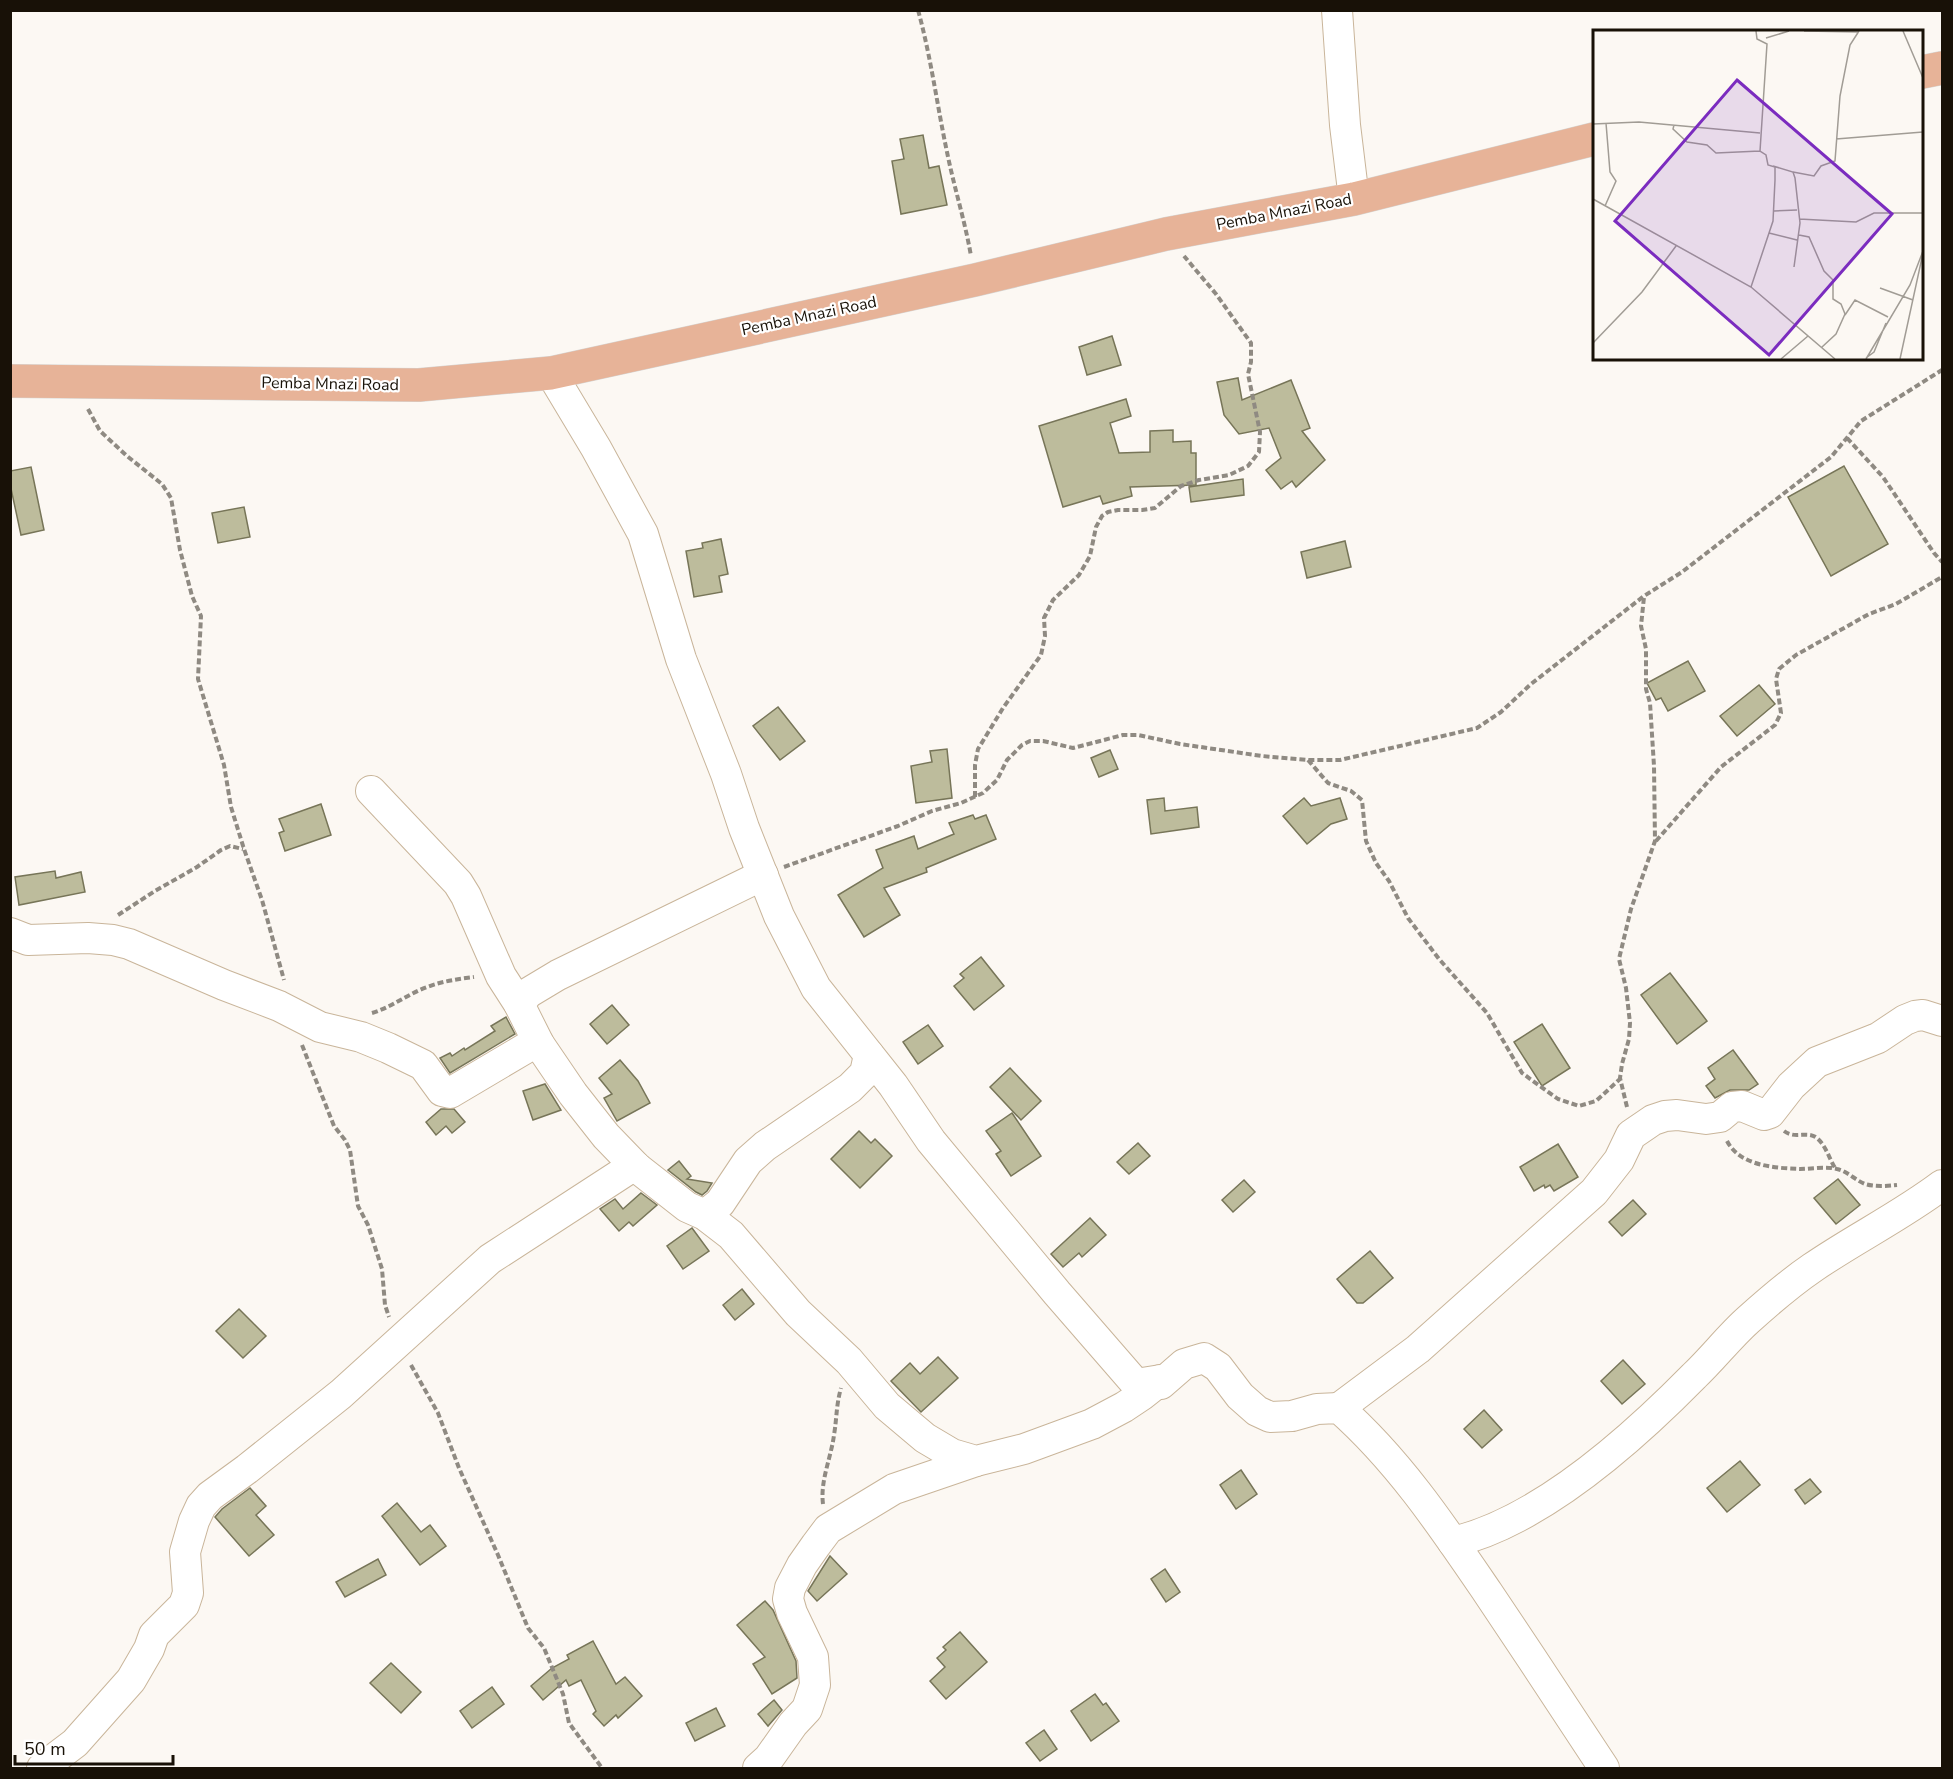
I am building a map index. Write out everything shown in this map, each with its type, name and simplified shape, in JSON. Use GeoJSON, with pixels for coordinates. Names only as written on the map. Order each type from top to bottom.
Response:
{"type":"FeatureCollection","features":[{"type":"Feature","properties":{"kind":"main road"},"geometry":{"type":"LineString","coordinates":[[1923,72],[1942,68]]}},
{"type":"Feature","properties":{"kind":"main road","name":"Pemba Mnazi Road"},"geometry":{"type":"LineString","coordinates":[[10,381],[419,385],[551,373],[975,280],[1166,234],[1354,199],[1593,138]]}},
{"type":"Feature","properties":{"kind":"street"},"geometry":{"type":"LineString","coordinates":[[1337,10],[1345,126],[1354,199]]}},
{"type":"Feature","properties":{"kind":"street"},"geometry":{"type":"LineString","coordinates":[[551,373],[596,448],[643,534],[681,659],[762,874],[779,916],[816,988],[893,1085],[931,1141],[1136,1384],[1161,1380]]}},
{"type":"Feature","properties":{"kind":"street"},"geometry":{"type":"LineString","coordinates":[[371,791],[458,883],[466,896],[501,976],[519,1004],[539,1044],[606,1136],[636,1167],[687,1207],[705,1215],[731,1235],[798,1313],[849,1361],[887,1406],[925,1438],[952,1454],[976,1461]]}},
{"type":"Feature","properties":{"kind":"street"},"geometry":{"type":"LineString","coordinates":[[519,1004],[528,993],[558,975],[762,874]]}},
{"type":"Feature","properties":{"kind":"street"},"geometry":{"type":"LineString","coordinates":[[10,933],[28,940],[88,938],[129,944],[279,1006],[320,1027],[361,1037],[423,1065],[442,1091],[450,1094],[526,1048],[539,1044]]}},
{"type":"Feature","properties":{"kind":"street"},"geometry":{"type":"LineString","coordinates":[[1161,1380],[1161,1384],[1184,1364],[1204,1358],[1218,1367],[1240,1396],[1257,1411],[1270,1417],[1292,1416],[1317,1408],[1339,1408],[1418,1349],[1594,1192],[1619,1160],[1631,1135],[1653,1120],[1677,1115],[1706,1119],[1720,1117],[1732,1107],[1742,1106],[1764,1115],[1770,1113],[1791,1086],[1817,1062],[1878,1038],[1905,1020],[1923,1015],[1942,1021]]}},
{"type":"Feature","properties":{"kind":"street"},"geometry":{"type":"LineString","coordinates":[[705,1215],[720,1203],[748,1161],[765,1146],[850,1088],[866,1072],[869,1055]]}},
{"type":"Feature","properties":{"kind":"street"},"geometry":{"type":"LineString","coordinates":[[42,1768],[75,1743],[130,1680],[149,1649],[154,1635],[184,1605],[188,1593],[185,1552],[194,1521],[201,1506],[210,1496],[341,1394],[490,1259],[627,1170],[636,1167]]}},
{"type":"Feature","properties":{"kind":"street"},"geometry":{"type":"LineString","coordinates":[[1453,1542],[1474,1537],[1508,1521],[1555,1494],[1610,1454],[1694,1377],[1748,1320],[1801,1276],[1916,1205],[1942,1185]]}},
{"type":"Feature","properties":{"kind":"street"},"geometry":{"type":"LineString","coordinates":[[758,1768],[769,1758],[793,1724],[807,1709],[815,1685],[813,1657],[792,1613],[788,1599],[790,1588],[802,1565],[828,1529],[894,1489],[976,1461],[1024,1449],[1092,1424],[1124,1407],[1161,1380]]}},
{"type":"Feature","properties":{"kind":"street"},"geometry":{"type":"LineString","coordinates":[[1339,1408],[1366,1432],[1413,1487],[1453,1542],[1604,1768]]}},
{"type":"Feature","properties":{"kind":"path"},"geometry":{"type":"LineString","coordinates":[[918,10],[926,38],[947,154],[965,224],[975,280]]}},
{"type":"Feature","properties":{"kind":"path"},"geometry":{"type":"LineString","coordinates":[[975,797],[975,765],[978,750],[1003,708],[1041,655],[1045,636],[1044,618],[1053,600],[1079,575],[1090,556],[1096,527],[1102,516],[1118,510],[1155,508],[1181,486],[1228,475],[1248,466],[1259,452],[1260,432],[1248,374],[1251,362],[1251,343],[1216,294],[1166,234]]}},
{"type":"Feature","properties":{"kind":"path"},"geometry":{"type":"LineString","coordinates":[[762,874],[975,797],[997,780],[1007,760],[1022,745],[1030,741],[1044,741],[1073,748],[1123,735],[1138,735],[1180,744],[1308,760],[1348,759],[1477,728],[1501,712],[1531,684],[1644,596],[1682,572],[1831,457],[1861,421],[1942,370]]}},
{"type":"Feature","properties":{"kind":"path"},"geometry":{"type":"LineString","coordinates":[[69,381],[94,417],[100,431],[162,484],[171,498],[183,561],[192,596],[201,616],[198,679],[224,765],[231,807],[262,900],[292,1013],[311,1069],[334,1126],[350,1150],[358,1206],[368,1225],[382,1269],[385,1305],[399,1343],[438,1413],[459,1468],[528,1628],[544,1648],[563,1694],[570,1723],[602,1768]]}},
{"type":"Feature","properties":{"kind":"path"},"geometry":{"type":"LineString","coordinates":[[1847,438],[1883,477],[1934,553],[1942,561]]}},
{"type":"Feature","properties":{"kind":"path"},"geometry":{"type":"LineString","coordinates":[[1655,841],[1721,767],[1775,725],[1781,713],[1776,679],[1779,669],[1796,655],[1869,614],[1896,604],[1942,577]]}},
{"type":"Feature","properties":{"kind":"path"},"geometry":{"type":"LineString","coordinates":[[1631,1135],[1620,1078],[1629,1039],[1630,1023],[1626,988],[1619,959],[1631,909],[1655,841],[1650,704],[1646,689],[1646,649],[1641,626],[1644,596]]}},
{"type":"Feature","properties":{"kind":"path"},"geometry":{"type":"LineString","coordinates":[[1308,760],[1328,783],[1351,791],[1362,800],[1366,841],[1408,918],[1439,959],[1487,1013],[1522,1073],[1558,1100],[1579,1106],[1596,1101],[1620,1078]]}},
{"type":"Feature","properties":{"kind":"path"},"geometry":{"type":"LineString","coordinates":[[88,938],[136,903],[221,850],[230,846],[244,849]]}},
{"type":"Feature","properties":{"kind":"path"},"geometry":{"type":"LineString","coordinates":[[367,1014],[388,1008],[425,988],[451,980],[501,976]]}},
{"type":"Feature","properties":{"kind":"path"},"geometry":{"type":"LineString","coordinates":[[1764,1115],[1789,1134],[1810,1134],[1816,1138],[1824,1146],[1828,1158],[1836,1168],[1864,1184],[1876,1186],[1905,1182]]}},
{"type":"Feature","properties":{"kind":"path"},"geometry":{"type":"LineString","coordinates":[[1720,1117],[1724,1136],[1731,1149],[1742,1158],[1764,1165],[1788,1168],[1836,1168]]}},
{"type":"Feature","properties":{"kind":"path"},"geometry":{"type":"LineString","coordinates":[[828,1529],[822,1501],[826,1469],[834,1436],[836,1407],[849,1361]]}},
{"type":"Feature","properties":{"kind":"building"},"geometry":{"type":"Polygon","coordinates":[[[923,135],[929,168],[939,166],[947,205],[901,214],[892,161],[904,159],[900,139],[923,135]]]}},
{"type":"Feature","properties":{"kind":"building"},"geometry":{"type":"Polygon","coordinates":[[[1112,336],[1121,365],[1087,375],[1079,347],[1112,336]]]}},
{"type":"Feature","properties":{"kind":"building"},"geometry":{"type":"Polygon","coordinates":[[[1238,378],[1242,400],[1291,380],[1310,428],[1302,431],[1325,460],[1296,487],[1292,481],[1281,489],[1266,470],[1281,458],[1269,428],[1239,434],[1224,415],[1217,382],[1238,378]]]}},
{"type":"Feature","properties":{"kind":"building"},"geometry":{"type":"Polygon","coordinates":[[[1126,399],[1131,416],[1110,423],[1119,453],[1150,452],[1150,431],[1173,430],[1173,442],[1191,441],[1191,453],[1196,453],[1196,485],[1130,487],[1132,496],[1103,504],[1100,496],[1063,507],[1039,426],[1126,399]]]}},
{"type":"Feature","properties":{"kind":"building"},"geometry":{"type":"Polygon","coordinates":[[[1844,466],[1888,544],[1831,576],[1788,497],[1844,466]]]}},
{"type":"Feature","properties":{"kind":"building"},"geometry":{"type":"Polygon","coordinates":[[[31,467],[44,530],[21,535],[10,484],[10,471],[31,467]]]}},
{"type":"Feature","properties":{"kind":"building"},"geometry":{"type":"Polygon","coordinates":[[[1243,479],[1244,495],[1191,502],[1189,487],[1243,479]]]}},
{"type":"Feature","properties":{"kind":"building"},"geometry":{"type":"Polygon","coordinates":[[[244,507],[250,537],[218,543],[212,513],[244,507]]]}},
{"type":"Feature","properties":{"kind":"building"},"geometry":{"type":"Polygon","coordinates":[[[721,539],[728,574],[719,576],[722,592],[694,597],[686,551],[703,548],[702,543],[721,539]]]}},
{"type":"Feature","properties":{"kind":"building"},"geometry":{"type":"Polygon","coordinates":[[[1345,541],[1351,567],[1307,578],[1301,552],[1345,541]]]}},
{"type":"Feature","properties":{"kind":"building"},"geometry":{"type":"Polygon","coordinates":[[[1688,661],[1705,691],[1668,711],[1661,698],[1656,700],[1647,683],[1688,661]]]}},
{"type":"Feature","properties":{"kind":"building"},"geometry":{"type":"Polygon","coordinates":[[[1759,685],[1775,704],[1737,736],[1720,716],[1759,685]]]}},
{"type":"Feature","properties":{"kind":"building"},"geometry":{"type":"Polygon","coordinates":[[[778,707],[805,741],[780,760],[753,726],[778,707]]]}},
{"type":"Feature","properties":{"kind":"building"},"geometry":{"type":"Polygon","coordinates":[[[947,749],[952,798],[916,803],[911,766],[932,762],[930,751],[947,749]]]}},
{"type":"Feature","properties":{"kind":"building"},"geometry":{"type":"Polygon","coordinates":[[[1110,750],[1118,769],[1099,777],[1091,758],[1110,750]]]}},
{"type":"Feature","properties":{"kind":"building"},"geometry":{"type":"Polygon","coordinates":[[[1164,798],[1165,811],[1197,807],[1199,827],[1151,834],[1147,800],[1164,798]]]}},
{"type":"Feature","properties":{"kind":"building"},"geometry":{"type":"Polygon","coordinates":[[[1304,798],[1311,806],[1340,798],[1347,819],[1331,824],[1307,844],[1283,816],[1304,798]]]}},
{"type":"Feature","properties":{"kind":"building"},"geometry":{"type":"Polygon","coordinates":[[[321,804],[331,835],[285,851],[279,833],[284,831],[279,819],[321,804]]]}},
{"type":"Feature","properties":{"kind":"building"},"geometry":{"type":"Polygon","coordinates":[[[973,815],[975,819],[986,815],[996,839],[926,868],[927,872],[884,888],[900,915],[864,937],[838,895],[883,868],[876,850],[914,836],[918,849],[954,834],[949,823],[973,815]]]}},
{"type":"Feature","properties":{"kind":"building"},"geometry":{"type":"Polygon","coordinates":[[[55,871],[56,878],[81,872],[85,892],[19,905],[15,877],[55,871]]]}},
{"type":"Feature","properties":{"kind":"building"},"geometry":{"type":"Polygon","coordinates":[[[981,957],[1004,986],[974,1010],[954,986],[964,978],[960,974],[981,957]]]}},
{"type":"Feature","properties":{"kind":"building"},"geometry":{"type":"Polygon","coordinates":[[[1670,973],[1707,1021],[1677,1044],[1641,995],[1670,973]]]}},
{"type":"Feature","properties":{"kind":"building"},"geometry":{"type":"Polygon","coordinates":[[[612,1005],[629,1025],[607,1044],[590,1024],[612,1005]]]}},
{"type":"Feature","properties":{"kind":"building"},"geometry":{"type":"Polygon","coordinates":[[[506,1017],[515,1034],[450,1073],[440,1058],[450,1053],[452,1056],[464,1048],[465,1050],[495,1031],[491,1026],[506,1017]]]}},
{"type":"Feature","properties":{"kind":"building"},"geometry":{"type":"Polygon","coordinates":[[[1542,1024],[1570,1068],[1542,1086],[1514,1042],[1542,1024]]]}},
{"type":"Feature","properties":{"kind":"building"},"geometry":{"type":"Polygon","coordinates":[[[928,1025],[943,1046],[918,1064],[903,1042],[928,1025]]]}},
{"type":"Feature","properties":{"kind":"building"},"geometry":{"type":"Polygon","coordinates":[[[1733,1050],[1758,1084],[1749,1090],[1730,1090],[1715,1098],[1706,1086],[1715,1079],[1708,1068],[1733,1050]]]}},
{"type":"Feature","properties":{"kind":"building"},"geometry":{"type":"Polygon","coordinates":[[[620,1060],[638,1081],[650,1103],[617,1121],[604,1098],[612,1094],[599,1078],[620,1060]]]}},
{"type":"Feature","properties":{"kind":"building"},"geometry":{"type":"Polygon","coordinates":[[[1010,1068],[1041,1101],[1021,1120],[990,1087],[1010,1068]]]}},
{"type":"Feature","properties":{"kind":"building"},"geometry":{"type":"Polygon","coordinates":[[[545,1084],[561,1110],[533,1120],[523,1091],[545,1084]]]}},
{"type":"Feature","properties":{"kind":"building"},"geometry":{"type":"Polygon","coordinates":[[[441,1109],[454,1109],[465,1122],[452,1133],[446,1126],[436,1135],[426,1122],[441,1109]]]}},
{"type":"Feature","properties":{"kind":"building"},"geometry":{"type":"Polygon","coordinates":[[[1012,1113],[1041,1156],[1011,1176],[996,1154],[1001,1151],[986,1131],[1012,1113]]]}},
{"type":"Feature","properties":{"kind":"building"},"geometry":{"type":"Polygon","coordinates":[[[859,1131],[871,1143],[875,1139],[892,1156],[860,1188],[831,1159],[859,1131]]]}},
{"type":"Feature","properties":{"kind":"building"},"geometry":{"type":"Polygon","coordinates":[[[1138,1143],[1150,1156],[1129,1174],[1117,1162],[1138,1143]]]}},
{"type":"Feature","properties":{"kind":"building"},"geometry":{"type":"Polygon","coordinates":[[[1558,1144],[1578,1177],[1554,1191],[1550,1185],[1545,1188],[1544,1185],[1534,1191],[1520,1167],[1558,1144]]]}},
{"type":"Feature","properties":{"kind":"building"},"geometry":{"type":"Polygon","coordinates":[[[679,1161],[691,1176],[687,1179],[712,1183],[702,1195],[668,1170],[679,1161]]]}},
{"type":"Feature","properties":{"kind":"building"},"geometry":{"type":"Polygon","coordinates":[[[1838,1179],[1860,1205],[1836,1224],[1814,1198],[1838,1179]]]}},
{"type":"Feature","properties":{"kind":"building"},"geometry":{"type":"Polygon","coordinates":[[[1244,1180],[1255,1192],[1233,1212],[1222,1200],[1244,1180]]]}},
{"type":"Feature","properties":{"kind":"building"},"geometry":{"type":"Polygon","coordinates":[[[641,1193],[657,1205],[633,1226],[629,1222],[619,1231],[600,1209],[615,1199],[623,1209],[641,1193]]]}},
{"type":"Feature","properties":{"kind":"building"},"geometry":{"type":"Polygon","coordinates":[[[1633,1200],[1646,1214],[1622,1236],[1609,1222],[1633,1200]]]}},
{"type":"Feature","properties":{"kind":"building"},"geometry":{"type":"Polygon","coordinates":[[[1090,1218],[1106,1235],[1082,1257],[1079,1253],[1063,1267],[1051,1254],[1090,1218]]]}},
{"type":"Feature","properties":{"kind":"building"},"geometry":{"type":"Polygon","coordinates":[[[692,1228],[709,1251],[683,1269],[667,1246],[692,1228]]]}},
{"type":"Feature","properties":{"kind":"building"},"geometry":{"type":"Polygon","coordinates":[[[1370,1251],[1393,1278],[1363,1303],[1357,1303],[1337,1279],[1370,1251]]]}},
{"type":"Feature","properties":{"kind":"building"},"geometry":{"type":"Polygon","coordinates":[[[742,1289],[754,1304],[735,1320],[723,1305],[742,1289]]]}},
{"type":"Feature","properties":{"kind":"building"},"geometry":{"type":"Polygon","coordinates":[[[239,1309],[266,1336],[243,1358],[216,1331],[239,1309]]]}},
{"type":"Feature","properties":{"kind":"building"},"geometry":{"type":"Polygon","coordinates":[[[938,1357],[958,1378],[921,1412],[891,1381],[910,1363],[920,1374],[938,1357]]]}},
{"type":"Feature","properties":{"kind":"building"},"geometry":{"type":"Polygon","coordinates":[[[1623,1360],[1645,1384],[1622,1404],[1601,1381],[1623,1360]]]}},
{"type":"Feature","properties":{"kind":"building"},"geometry":{"type":"Polygon","coordinates":[[[1484,1410],[1502,1430],[1482,1448],[1464,1429],[1484,1410]]]}},
{"type":"Feature","properties":{"kind":"building"},"geometry":{"type":"Polygon","coordinates":[[[1740,1461],[1760,1485],[1727,1512],[1707,1488],[1740,1461]]]}},
{"type":"Feature","properties":{"kind":"building"},"geometry":{"type":"Polygon","coordinates":[[[1241,1470],[1257,1494],[1236,1509],[1220,1485],[1241,1470]]]}},
{"type":"Feature","properties":{"kind":"building"},"geometry":{"type":"Polygon","coordinates":[[[1810,1479],[1821,1492],[1805,1504],[1795,1490],[1810,1479]]]}},
{"type":"Feature","properties":{"kind":"building"},"geometry":{"type":"Polygon","coordinates":[[[250,1488],[266,1506],[256,1515],[274,1535],[249,1556],[215,1517],[250,1488]]]}},
{"type":"Feature","properties":{"kind":"building"},"geometry":{"type":"Polygon","coordinates":[[[397,1503],[421,1532],[430,1525],[446,1546],[420,1565],[382,1516],[397,1503]]]}},
{"type":"Feature","properties":{"kind":"building"},"geometry":{"type":"Polygon","coordinates":[[[830,1556],[847,1574],[817,1601],[808,1591],[830,1556]]]}},
{"type":"Feature","properties":{"kind":"building"},"geometry":{"type":"Polygon","coordinates":[[[378,1559],[386,1575],[345,1597],[336,1582],[378,1559]]]}},
{"type":"Feature","properties":{"kind":"building"},"geometry":{"type":"Polygon","coordinates":[[[1165,1569],[1180,1592],[1166,1602],[1151,1579],[1165,1569]]]}},
{"type":"Feature","properties":{"kind":"building"},"geometry":{"type":"Polygon","coordinates":[[[765,1601],[773,1610],[796,1661],[797,1678],[772,1694],[753,1664],[765,1657],[737,1625],[765,1601]]]}},
{"type":"Feature","properties":{"kind":"building"},"geometry":{"type":"Polygon","coordinates":[[[960,1632],[987,1662],[946,1699],[930,1681],[945,1667],[937,1658],[946,1650],[943,1647],[960,1632]]]}},
{"type":"Feature","properties":{"kind":"building"},"geometry":{"type":"Polygon","coordinates":[[[593,1641],[616,1684],[625,1677],[642,1696],[618,1718],[616,1715],[604,1726],[593,1714],[596,1711],[581,1680],[569,1686],[566,1680],[543,1700],[531,1686],[552,1668],[569,1659],[567,1655],[593,1641]]]}},
{"type":"Feature","properties":{"kind":"building"},"geometry":{"type":"Polygon","coordinates":[[[391,1663],[421,1692],[401,1713],[370,1683],[391,1663]]]}},
{"type":"Feature","properties":{"kind":"building"},"geometry":{"type":"Polygon","coordinates":[[[492,1687],[504,1704],[472,1728],[460,1711],[492,1687]]]}},
{"type":"Feature","properties":{"kind":"building"},"geometry":{"type":"Polygon","coordinates":[[[1095,1694],[1103,1705],[1106,1703],[1119,1721],[1091,1741],[1071,1711],[1095,1694]]]}},
{"type":"Feature","properties":{"kind":"building"},"geometry":{"type":"Polygon","coordinates":[[[774,1700],[782,1710],[768,1726],[758,1714],[774,1700]]]}},
{"type":"Feature","properties":{"kind":"building"},"geometry":{"type":"Polygon","coordinates":[[[716,1708],[725,1726],[695,1741],[686,1723],[716,1708]]]}},
{"type":"Feature","properties":{"kind":"building"},"geometry":{"type":"Polygon","coordinates":[[[1044,1730],[1057,1749],[1040,1761],[1026,1743],[1044,1730]]]}}]}
